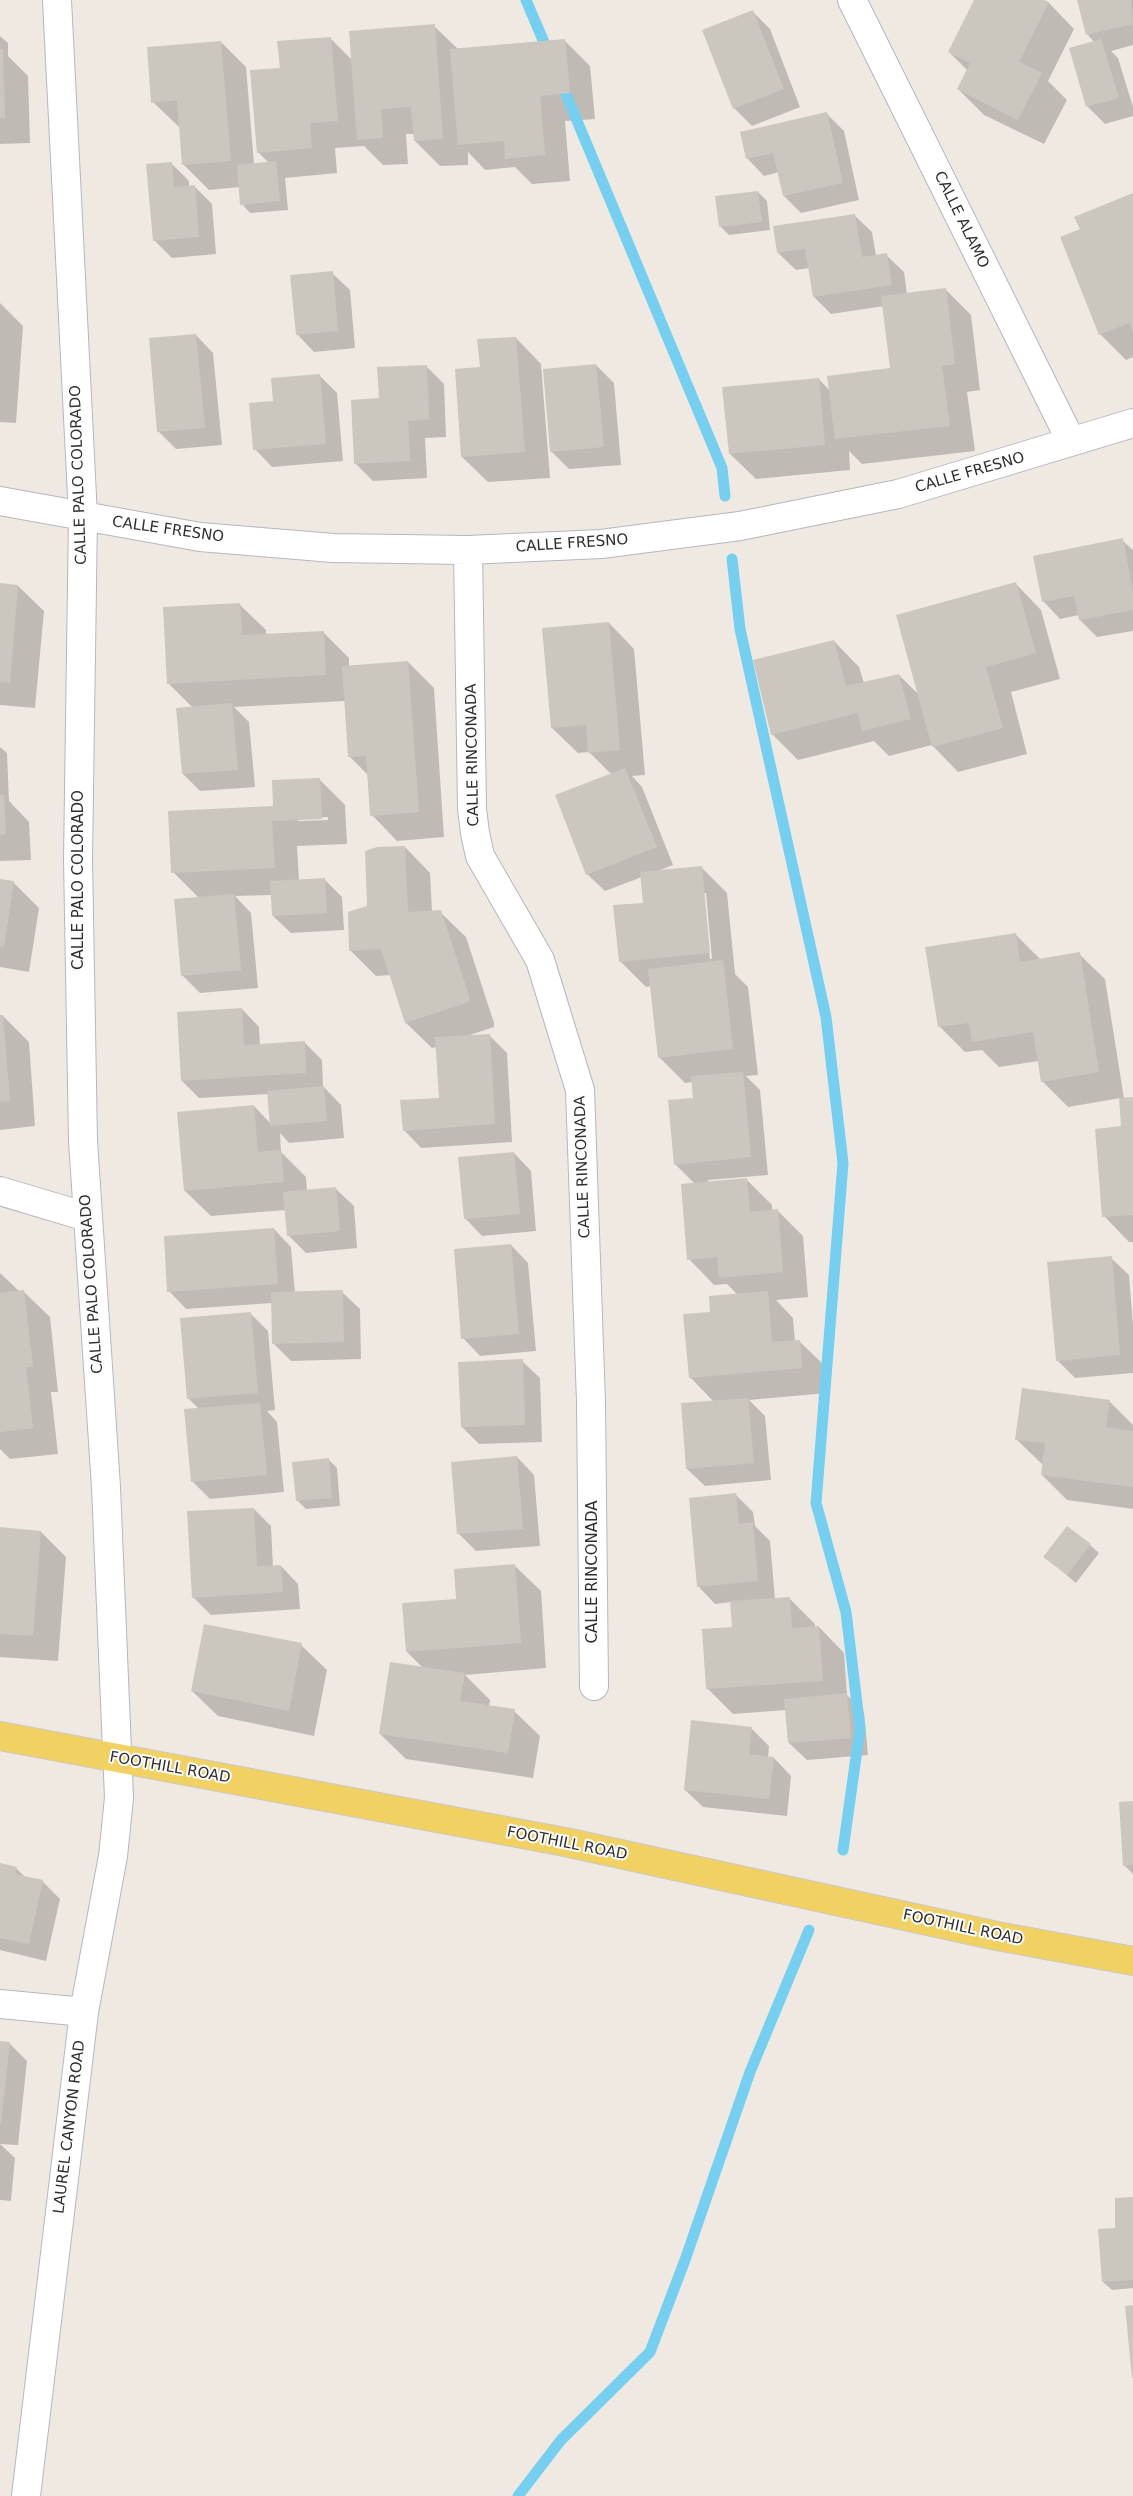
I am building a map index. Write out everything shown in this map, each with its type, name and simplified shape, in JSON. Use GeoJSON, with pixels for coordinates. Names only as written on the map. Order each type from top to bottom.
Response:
{"type":"FeatureCollection","features":[{"type":"Feature","properties":{"kind":"main road","name":"FOOTHILL ROAD"},"geometry":{"type":"LineString","coordinates":[[0,1736],[574,1844],[997,1936],[1133,1961]]}},
{"type":"Feature","properties":{"kind":"street","name":"CALLE PALO COLORADO"},"geometry":{"type":"LineString","coordinates":[[57,0],[83,516],[78,859],[86,1217],[106,1487],[117,1759]]}},
{"type":"Feature","properties":{"kind":"street","name":"CALLE ALAMO"},"geometry":{"type":"LineString","coordinates":[[852,0],[1071,441]]}},
{"type":"Feature","properties":{"kind":"street","name":"CALLE FRESNO"},"geometry":{"type":"LineString","coordinates":[[0,501],[200,537],[333,548],[468,550],[601,544],[740,526],[898,494],[1133,423]]}},
{"type":"Feature","properties":{"kind":"street","name":"CALLE RINCONADA"},"geometry":{"type":"LineString","coordinates":[[468,550],[472,809],[475,833],[480,856],[540,960],[580,1090],[591,1402],[594,1686]]}},
{"type":"Feature","properties":{"kind":"street"},"geometry":{"type":"LineString","coordinates":[[0,1191],[86,1217]]}},
{"type":"Feature","properties":{"kind":"street","name":"LAUREL CANYON ROAD"},"geometry":{"type":"LineString","coordinates":[[26,2496],[84,2012],[113,1856],[119,1798],[117,1759]]}},
{"type":"Feature","properties":{"kind":"street"},"geometry":{"type":"LineString","coordinates":[[0,2004],[84,2012]]}},
{"type":"Feature","properties":{"kind":"building"},"geometry":{"type":"Polygon","coordinates":[[[974,0],[1044,0],[1049,2],[1019,62],[1042,73],[1018,120],[957,89],[970,63],[948,52],[974,0]]]}},
{"type":"Feature","properties":{"kind":"building"},"geometry":{"type":"Polygon","coordinates":[[[1077,0],[1131,0],[1133,24],[1086,35],[1077,0]]]}},
{"type":"Feature","properties":{"kind":"building"},"geometry":{"type":"Polygon","coordinates":[[[753,10],[784,89],[733,109],[702,30],[753,10]]]}},
{"type":"Feature","properties":{"kind":"building"},"geometry":{"type":"Polygon","coordinates":[[[435,24],[443,139],[414,141],[411,107],[381,109],[383,138],[357,140],[349,31],[435,24]]]}},
{"type":"Feature","properties":{"kind":"building"},"geometry":{"type":"Polygon","coordinates":[[[331,37],[338,121],[310,123],[312,148],[257,153],[250,70],[280,68],[277,41],[331,37]]]}},
{"type":"Feature","properties":{"kind":"building"},"geometry":{"type":"Polygon","coordinates":[[[565,39],[570,93],[540,96],[545,155],[505,159],[504,141],[458,145],[450,49],[565,39]]]}},
{"type":"Feature","properties":{"kind":"building"},"geometry":{"type":"Polygon","coordinates":[[[1101,39],[1119,98],[1086,107],[1069,48],[1101,39]]]}},
{"type":"Feature","properties":{"kind":"building"},"geometry":{"type":"Polygon","coordinates":[[[221,41],[231,161],[182,165],[177,100],[151,103],[147,47],[221,41]]]}},
{"type":"Feature","properties":{"kind":"building"},"geometry":{"type":"Polygon","coordinates":[[[0,49],[3,49],[5,118],[0,118],[0,49]]]}},
{"type":"Feature","properties":{"kind":"building"},"geometry":{"type":"Polygon","coordinates":[[[827,112],[843,183],[783,196],[773,153],[746,159],[740,132],[827,112]]]}},
{"type":"Feature","properties":{"kind":"building"},"geometry":{"type":"Polygon","coordinates":[[[276,161],[280,201],[240,205],[237,165],[276,161]]]}},
{"type":"Feature","properties":{"kind":"building"},"geometry":{"type":"Polygon","coordinates":[[[172,162],[174,187],[195,185],[199,237],[153,241],[146,164],[172,162]]]}},
{"type":"Feature","properties":{"kind":"building"},"geometry":{"type":"Polygon","coordinates":[[[758,191],[762,222],[719,227],[715,196],[758,191]]]}},
{"type":"Feature","properties":{"kind":"building"},"geometry":{"type":"Polygon","coordinates":[[[1133,193],[1133,332],[1129,323],[1099,335],[1060,237],[1080,229],[1074,217],[1133,193]]]}},
{"type":"Feature","properties":{"kind":"building"},"geometry":{"type":"Polygon","coordinates":[[[855,214],[862,257],[887,253],[892,285],[813,297],[805,249],[777,253],[773,226],[855,214]]]}},
{"type":"Feature","properties":{"kind":"building"},"geometry":{"type":"Polygon","coordinates":[[[333,271],[338,331],[296,335],[290,275],[333,271]]]}},
{"type":"Feature","properties":{"kind":"building"},"geometry":{"type":"Polygon","coordinates":[[[946,288],[955,364],[942,366],[950,426],[835,439],[827,376],[890,368],[881,296],[946,288]]]}},
{"type":"Feature","properties":{"kind":"building"},"geometry":{"type":"Polygon","coordinates":[[[196,334],[205,428],[157,432],[149,338],[196,334]]]}},
{"type":"Feature","properties":{"kind":"building"},"geometry":{"type":"Polygon","coordinates":[[[516,337],[525,452],[461,457],[455,369],[480,367],[477,339],[516,337]]]}},
{"type":"Feature","properties":{"kind":"building"},"geometry":{"type":"Polygon","coordinates":[[[596,364],[604,447],[550,452],[543,369],[596,364]]]}},
{"type":"Feature","properties":{"kind":"building"},"geometry":{"type":"Polygon","coordinates":[[[427,365],[429,419],[408,421],[410,461],[354,464],[351,400],[379,398],[377,367],[427,365]]]}},
{"type":"Feature","properties":{"kind":"building"},"geometry":{"type":"Polygon","coordinates":[[[320,374],[326,444],[253,450],[249,403],[273,401],[271,378],[320,374]]]}},
{"type":"Feature","properties":{"kind":"building"},"geometry":{"type":"Polygon","coordinates":[[[819,378],[825,445],[729,454],[722,387],[819,378]]]}},
{"type":"Feature","properties":{"kind":"building"},"geometry":{"type":"Polygon","coordinates":[[[1123,538],[1133,593],[1133,610],[1079,620],[1074,596],[1042,602],[1033,556],[1123,538]]]}},
{"type":"Feature","properties":{"kind":"building"},"geometry":{"type":"Polygon","coordinates":[[[1016,582],[1036,653],[986,667],[1003,728],[932,747],[896,615],[1016,582]]]}},
{"type":"Feature","properties":{"kind":"building"},"geometry":{"type":"Polygon","coordinates":[[[0,583],[18,585],[10,683],[0,682],[0,583]]]}},
{"type":"Feature","properties":{"kind":"building"},"geometry":{"type":"Polygon","coordinates":[[[240,603],[242,635],[324,631],[326,675],[167,684],[163,607],[240,603]]]}},
{"type":"Feature","properties":{"kind":"building"},"geometry":{"type":"Polygon","coordinates":[[[609,622],[620,750],[588,753],[586,725],[551,728],[542,628],[609,622]]]}},
{"type":"Feature","properties":{"kind":"building"},"geometry":{"type":"Polygon","coordinates":[[[834,640],[846,686],[899,674],[911,719],[862,731],[858,713],[771,735],[753,660],[834,640]]]}},
{"type":"Feature","properties":{"kind":"building"},"geometry":{"type":"Polygon","coordinates":[[[408,661],[419,812],[370,816],[366,756],[348,757],[342,666],[408,661]]]}},
{"type":"Feature","properties":{"kind":"building"},"geometry":{"type":"Polygon","coordinates":[[[232,703],[238,770],[182,774],[176,708],[232,703]]]}},
{"type":"Feature","properties":{"kind":"building"},"geometry":{"type":"Polygon","coordinates":[[[625,768],[657,847],[586,875],[555,795],[625,768]]]}},
{"type":"Feature","properties":{"kind":"building"},"geometry":{"type":"Polygon","coordinates":[[[320,778],[322,819],[272,821],[275,868],[171,873],[168,811],[273,806],[272,780],[320,778]]]}},
{"type":"Feature","properties":{"kind":"building"},"geometry":{"type":"Polygon","coordinates":[[[0,795],[4,795],[6,834],[0,835],[0,795]]]}},
{"type":"Feature","properties":{"kind":"building"},"geometry":{"type":"Polygon","coordinates":[[[405,846],[408,912],[441,910],[469,996],[469,1002],[405,1023],[381,949],[349,951],[348,912],[367,906],[365,851],[377,847],[405,846]]]}},
{"type":"Feature","properties":{"kind":"building"},"geometry":{"type":"Polygon","coordinates":[[[702,866],[710,953],[619,962],[613,905],[643,903],[640,872],[702,866]]]}},
{"type":"Feature","properties":{"kind":"building"},"geometry":{"type":"Polygon","coordinates":[[[325,878],[327,913],[272,916],[270,881],[325,878]]]}},
{"type":"Feature","properties":{"kind":"building"},"geometry":{"type":"Polygon","coordinates":[[[0,879],[14,881],[4,947],[0,946],[0,879]]]}},
{"type":"Feature","properties":{"kind":"building"},"geometry":{"type":"Polygon","coordinates":[[[234,894],[241,970],[181,976],[174,899],[234,894]]]}},
{"type":"Feature","properties":{"kind":"building"},"geometry":{"type":"Polygon","coordinates":[[[1016,933],[1020,962],[1080,952],[1099,1072],[1041,1082],[1033,1032],[972,1042],[969,1023],[938,1027],[925,947],[1016,933]]]}},
{"type":"Feature","properties":{"kind":"building"},"geometry":{"type":"Polygon","coordinates":[[[723,960],[733,1049],[658,1058],[648,969],[723,960]]]}},
{"type":"Feature","properties":{"kind":"building"},"geometry":{"type":"Polygon","coordinates":[[[242,1008],[244,1045],[305,1041],[306,1073],[181,1081],[177,1012],[242,1008]]]}},
{"type":"Feature","properties":{"kind":"building"},"geometry":{"type":"Polygon","coordinates":[[[0,1015],[3,1015],[10,1101],[0,1102],[0,1015]]]}},
{"type":"Feature","properties":{"kind":"building"},"geometry":{"type":"Polygon","coordinates":[[[490,1034],[495,1124],[403,1131],[400,1100],[439,1098],[435,1037],[490,1034]]]}},
{"type":"Feature","properties":{"kind":"building"},"geometry":{"type":"Polygon","coordinates":[[[743,1072],[751,1157],[674,1165],[668,1100],[693,1098],[691,1076],[743,1072]]]}},
{"type":"Feature","properties":{"kind":"building"},"geometry":{"type":"Polygon","coordinates":[[[324,1086],[327,1121],[270,1126],[267,1091],[324,1086]]]}},
{"type":"Feature","properties":{"kind":"building"},"geometry":{"type":"Polygon","coordinates":[[[1133,1097],[1133,1215],[1102,1217],[1095,1129],[1121,1126],[1119,1098],[1133,1097]]]}},
{"type":"Feature","properties":{"kind":"building"},"geometry":{"type":"Polygon","coordinates":[[[254,1105],[258,1152],[281,1150],[284,1182],[184,1191],[177,1112],[254,1105]]]}},
{"type":"Feature","properties":{"kind":"building"},"geometry":{"type":"Polygon","coordinates":[[[514,1152],[520,1214],[464,1219],[458,1157],[514,1152]]]}},
{"type":"Feature","properties":{"kind":"building"},"geometry":{"type":"Polygon","coordinates":[[[747,1178],[750,1212],[778,1209],[783,1272],[719,1278],[717,1257],[687,1260],[681,1184],[747,1178]]]}},
{"type":"Feature","properties":{"kind":"building"},"geometry":{"type":"Polygon","coordinates":[[[336,1187],[340,1231],[287,1236],[283,1192],[336,1187]]]}},
{"type":"Feature","properties":{"kind":"building"},"geometry":{"type":"Polygon","coordinates":[[[274,1228],[278,1284],[167,1292],[164,1236],[274,1228]]]}},
{"type":"Feature","properties":{"kind":"building"},"geometry":{"type":"Polygon","coordinates":[[[511,1244],[519,1334],[461,1339],[454,1249],[511,1244]]]}},
{"type":"Feature","properties":{"kind":"building"},"geometry":{"type":"Polygon","coordinates":[[[1112,1256],[1120,1355],[1056,1361],[1047,1262],[1112,1256]]]}},
{"type":"Feature","properties":{"kind":"building"},"geometry":{"type":"Polygon","coordinates":[[[24,1290],[33,1367],[26,1367],[33,1428],[0,1432],[0,1293],[24,1290]]]}},
{"type":"Feature","properties":{"kind":"building"},"geometry":{"type":"Polygon","coordinates":[[[343,1290],[344,1342],[272,1344],[271,1292],[343,1290]]]}},
{"type":"Feature","properties":{"kind":"building"},"geometry":{"type":"Polygon","coordinates":[[[768,1291],[772,1342],[800,1340],[802,1368],[689,1378],[683,1314],[710,1312],[709,1296],[768,1291]]]}},
{"type":"Feature","properties":{"kind":"building"},"geometry":{"type":"Polygon","coordinates":[[[251,1312],[258,1393],[187,1399],[180,1318],[251,1312]]]}},
{"type":"Feature","properties":{"kind":"building"},"geometry":{"type":"Polygon","coordinates":[[[523,1359],[525,1425],[461,1427],[458,1362],[523,1359]]]}},
{"type":"Feature","properties":{"kind":"building"},"geometry":{"type":"Polygon","coordinates":[[[1022,1388],[1110,1400],[1106,1427],[1133,1431],[1133,1487],[1041,1475],[1045,1443],[1015,1440],[1022,1388]]]}},
{"type":"Feature","properties":{"kind":"building"},"geometry":{"type":"Polygon","coordinates":[[[748,1398],[754,1463],[686,1469],[681,1403],[748,1398]]]}},
{"type":"Feature","properties":{"kind":"building"},"geometry":{"type":"Polygon","coordinates":[[[260,1403],[267,1475],[191,1482],[184,1409],[260,1403]]]}},
{"type":"Feature","properties":{"kind":"building"},"geometry":{"type":"Polygon","coordinates":[[[517,1456],[523,1529],[457,1534],[451,1462],[517,1456]]]}},
{"type":"Feature","properties":{"kind":"building"},"geometry":{"type":"Polygon","coordinates":[[[329,1458],[332,1498],[296,1501],[292,1462],[329,1458]]]}},
{"type":"Feature","properties":{"kind":"building"},"geometry":{"type":"Polygon","coordinates":[[[736,1493],[739,1524],[753,1522],[758,1581],[697,1587],[689,1498],[736,1493]]]}},
{"type":"Feature","properties":{"kind":"building"},"geometry":{"type":"Polygon","coordinates":[[[254,1508],[257,1566],[281,1565],[283,1592],[192,1598],[187,1511],[254,1508]]]}},
{"type":"Feature","properties":{"kind":"building"},"geometry":{"type":"Polygon","coordinates":[[[1067,1526],[1091,1544],[1067,1575],[1043,1557],[1067,1526]]]}},
{"type":"Feature","properties":{"kind":"building"},"geometry":{"type":"Polygon","coordinates":[[[0,1527],[41,1531],[33,1636],[0,1634],[0,1527]]]}},
{"type":"Feature","properties":{"kind":"building"},"geometry":{"type":"Polygon","coordinates":[[[515,1564],[521,1643],[406,1652],[402,1603],[456,1599],[454,1569],[515,1564]]]}},
{"type":"Feature","properties":{"kind":"building"},"geometry":{"type":"Polygon","coordinates":[[[790,1597],[792,1628],[819,1626],[823,1681],[706,1689],[702,1629],[732,1627],[730,1601],[790,1597]]]}},
{"type":"Feature","properties":{"kind":"building"},"geometry":{"type":"Polygon","coordinates":[[[204,1624],[302,1643],[289,1711],[191,1691],[204,1624]]]}},
{"type":"Feature","properties":{"kind":"building"},"geometry":{"type":"Polygon","coordinates":[[[390,1662],[465,1673],[460,1701],[515,1709],[508,1753],[379,1734],[390,1662]]]}},
{"type":"Feature","properties":{"kind":"building"},"geometry":{"type":"Polygon","coordinates":[[[847,1693],[851,1738],[788,1743],[784,1699],[847,1693]]]}},
{"type":"Feature","properties":{"kind":"building"},"geometry":{"type":"Polygon","coordinates":[[[691,1720],[752,1727],[749,1754],[774,1757],[769,1799],[684,1790],[691,1720]]]}},
{"type":"Feature","properties":{"kind":"building"},"geometry":{"type":"Polygon","coordinates":[[[1133,1801],[1133,1865],[1123,1866],[1119,1802],[1133,1801]]]}},
{"type":"Feature","properties":{"kind":"building"},"geometry":{"type":"Polygon","coordinates":[[[0,1863],[17,1867],[15,1874],[43,1880],[29,1944],[0,1938],[0,1863]]]}},
{"type":"Feature","properties":{"kind":"building"},"geometry":{"type":"Polygon","coordinates":[[[0,2041],[10,2042],[1,2123],[0,2123],[0,2041]]]}},
{"type":"Feature","properties":{"kind":"building"},"geometry":{"type":"Polygon","coordinates":[[[1133,2197],[1133,2280],[1102,2282],[1098,2229],[1115,2228],[1115,2198],[1133,2197]]]}},
{"type":"Feature","properties":{"kind":"building"},"geometry":{"type":"Polygon","coordinates":[[[1133,2305],[1133,2378],[1132,2378],[1125,2306],[1133,2305]]]}},
{"type":"Feature","properties":{"kind":"waterway"},"geometry":{"type":"LineString","coordinates":[[526,0],[549,54]]}},
{"type":"Feature","properties":{"kind":"waterway"},"geometry":{"type":"LineString","coordinates":[[560,80],[722,468],[725,496]]}},
{"type":"Feature","properties":{"kind":"waterway"},"geometry":{"type":"LineString","coordinates":[[732,559],[740,629],[826,1017],[843,1163],[816,1503],[846,1612],[860,1729],[843,1850]]}},
{"type":"Feature","properties":{"kind":"waterway"},"geometry":{"type":"LineString","coordinates":[[518,2496],[561,2440],[650,2352],[685,2260],[750,2072],[809,1930]]}}]}
